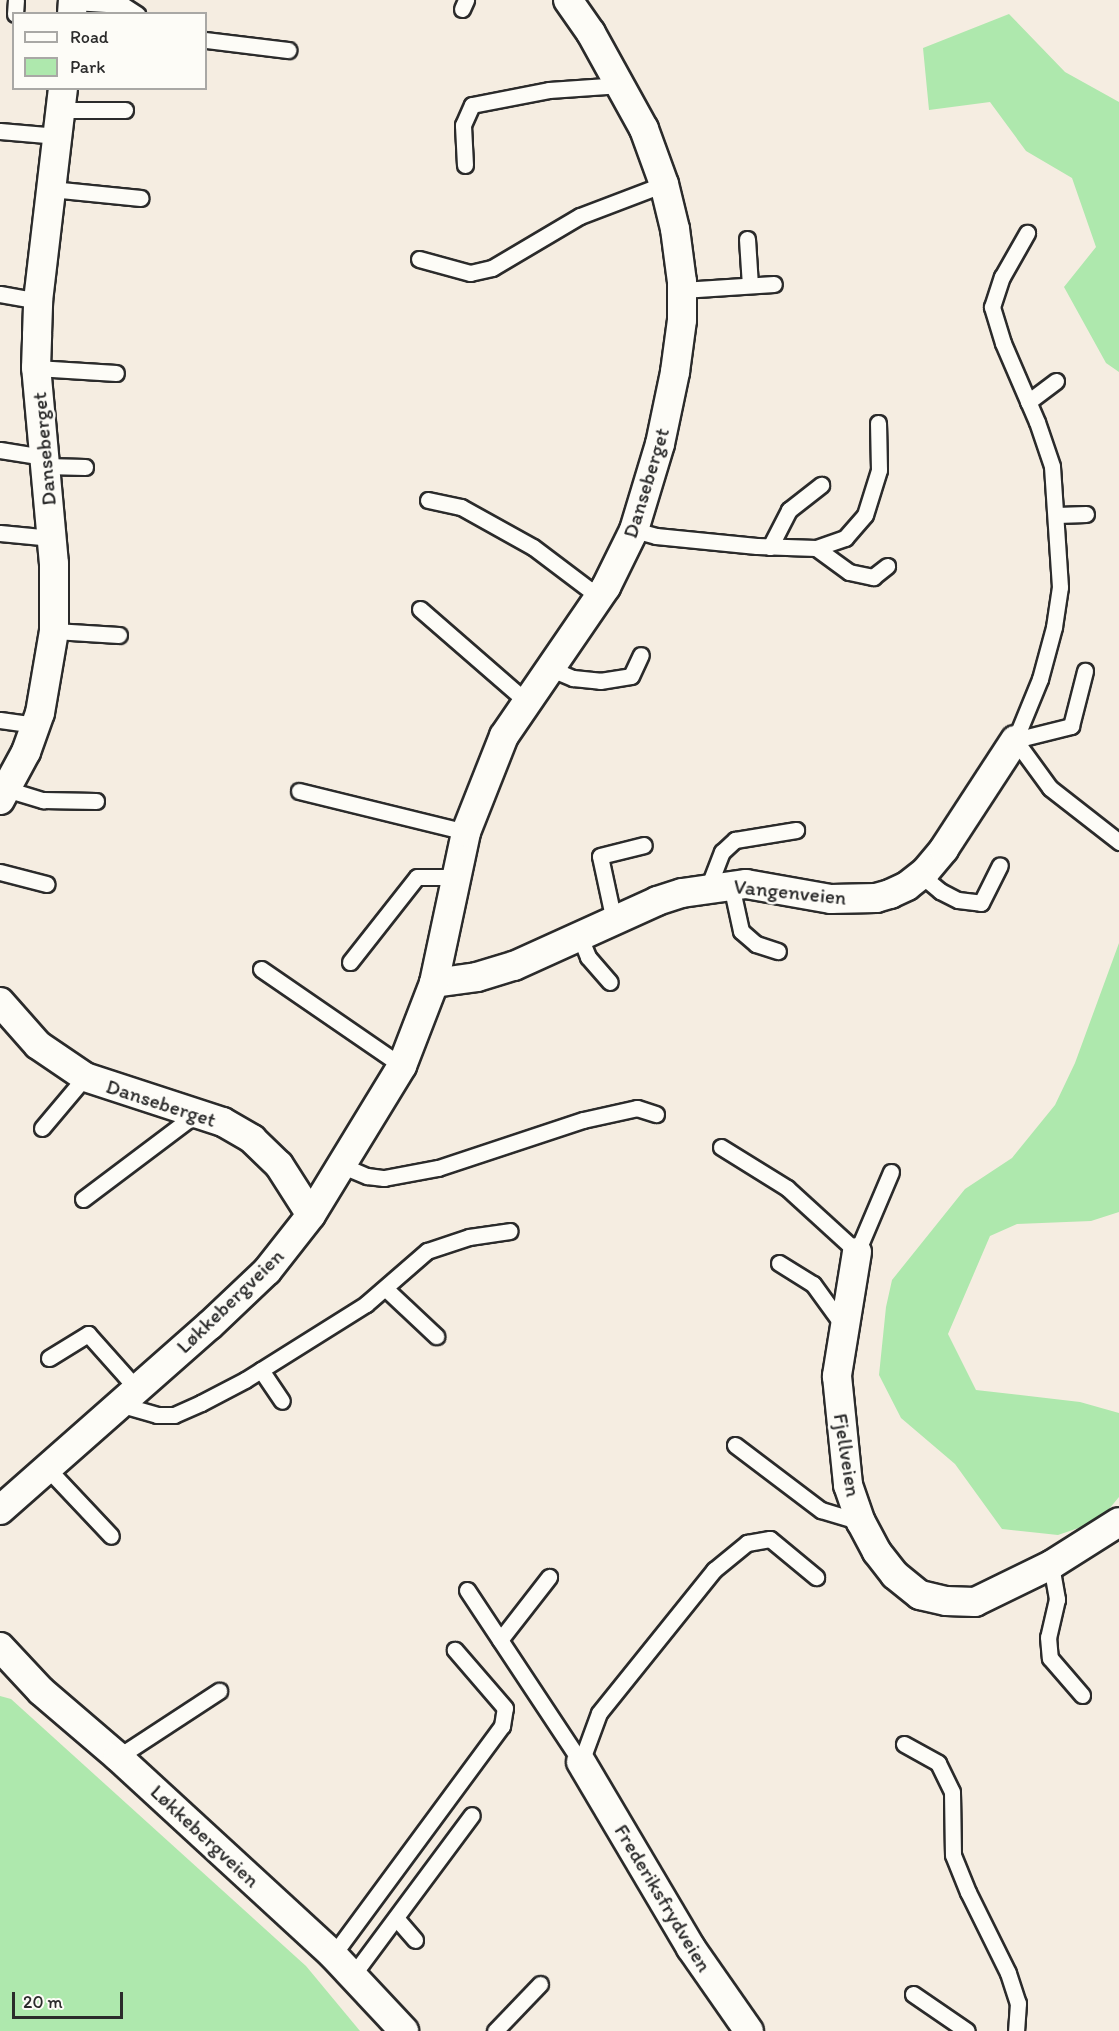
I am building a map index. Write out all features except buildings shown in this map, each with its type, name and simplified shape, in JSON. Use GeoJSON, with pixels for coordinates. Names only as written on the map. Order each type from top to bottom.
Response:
{"type":"FeatureCollection","features":[{"type":"Feature","properties":{"kind":"street","name":"Danseberget"},"geometry":{"type":"LineString","coordinates":[[434,983],[466,832],[504,736],[599,597],[634,530],[660,444],[675,372],[682,320],[682,290],[675,229],[664,184],[644,129],[591,33],[568,0]]}},
{"type":"Feature","properties":{"kind":"street","name":"Danseberget"},"geometry":{"type":"LineString","coordinates":[[3,795],[26,752],[36,725],[50,665],[54,632],[51,538],[36,368],[38,301],[61,112]]}},
{"type":"Feature","properties":{"kind":"street","name":"Vangenveien"},"geometry":{"type":"LineString","coordinates":[[434,983],[477,977],[514,966],[657,901],[719,886],[746,884],[831,899],[858,899],[890,894],[907,886],[921,875],[944,849],[1015,740]]}},
{"type":"Feature","properties":{"kind":"street","name":"Løkkebergveien"},"geometry":{"type":"LineString","coordinates":[[0,1510],[267,1271],[311,1215],[402,1066],[434,983]]}},
{"type":"Feature","properties":{"kind":"street","name":"Danseberget"},"geometry":{"type":"LineString","coordinates":[[0,1002],[38,1046],[85,1077],[223,1122],[252,1139],[279,1165],[311,1215]]}},
{"type":"Feature","properties":{"kind":"street","name":"Fjellveien"},"geometry":{"type":"LineString","coordinates":[[857,1252],[837,1376],[848,1485],[861,1522],[877,1552],[895,1575],[920,1594],[946,1601],[975,1602],[1051,1565],[1119,1522]]}},
{"type":"Feature","properties":{"kind":"street","name":"Løkkebergveien"},"geometry":{"type":"LineString","coordinates":[[0,1647],[41,1692],[118,1757],[333,1954],[404,2031]]}},
{"type":"Feature","properties":{"kind":"street","name":"Frederiksfrydveien"},"geometry":{"type":"LineString","coordinates":[[581,1762],[691,1948],[749,2031]]}},
{"type":"Feature","properties":{"kind":"lane"},"geometry":{"type":"LineString","coordinates":[[73,5],[123,2],[135,12]]}},
{"type":"Feature","properties":{"kind":"lane"},"geometry":{"type":"LineString","coordinates":[[207,40],[288,50]]}},
{"type":"Feature","properties":{"kind":"lane"},"geometry":{"type":"LineString","coordinates":[[465,165],[463,125],[472,105],[549,90],[621,85]]}},
{"type":"Feature","properties":{"kind":"lane"},"geometry":{"type":"LineString","coordinates":[[0,131],[61,112],[125,110]]}},
{"type":"Feature","properties":{"kind":"lane"},"geometry":{"type":"LineString","coordinates":[[419,259],[470,273],[492,268],[580,216],[664,184]]}},
{"type":"Feature","properties":{"kind":"lane"},"geometry":{"type":"LineString","coordinates":[[51,189],[141,198]]}},
{"type":"Feature","properties":{"kind":"lane"},"geometry":{"type":"LineString","coordinates":[[1015,740],[1040,679],[1054,627],[1060,587],[1057,514],[1052,466],[1003,344],[992,307],[1002,277],[1027,233]]}},
{"type":"Feature","properties":{"kind":"lane"},"geometry":{"type":"LineString","coordinates":[[747,239],[750,285]]}},
{"type":"Feature","properties":{"kind":"lane"},"geometry":{"type":"LineString","coordinates":[[682,290],[774,284]]}},
{"type":"Feature","properties":{"kind":"lane"},"geometry":{"type":"LineString","coordinates":[[0,294],[38,301]]}},
{"type":"Feature","properties":{"kind":"lane"},"geometry":{"type":"LineString","coordinates":[[36,368],[116,373]]}},
{"type":"Feature","properties":{"kind":"lane"},"geometry":{"type":"LineString","coordinates":[[1028,402],[1056,381]]}},
{"type":"Feature","properties":{"kind":"lane"},"geometry":{"type":"LineString","coordinates":[[634,530],[656,536],[816,548],[845,538],[866,515],[879,470],[878,423]]}},
{"type":"Feature","properties":{"kind":"lane"},"geometry":{"type":"LineString","coordinates":[[0,450],[44,462],[84,467]]}},
{"type":"Feature","properties":{"kind":"lane"},"geometry":{"type":"LineString","coordinates":[[770,546],[789,510],[821,485]]}},
{"type":"Feature","properties":{"kind":"lane"},"geometry":{"type":"LineString","coordinates":[[428,500],[461,507],[533,547],[599,597]]}},
{"type":"Feature","properties":{"kind":"lane"},"geometry":{"type":"LineString","coordinates":[[1057,514],[1086,514]]}},
{"type":"Feature","properties":{"kind":"lane"},"geometry":{"type":"LineString","coordinates":[[0,533],[51,538]]}},
{"type":"Feature","properties":{"kind":"lane"},"geometry":{"type":"LineString","coordinates":[[816,548],[849,572],[873,577],[887,567]]}},
{"type":"Feature","properties":{"kind":"lane"},"geometry":{"type":"LineString","coordinates":[[420,609],[526,701]]}},
{"type":"Feature","properties":{"kind":"lane"},"geometry":{"type":"LineString","coordinates":[[54,632],[119,635]]}},
{"type":"Feature","properties":{"kind":"lane"},"geometry":{"type":"LineString","coordinates":[[549,668],[573,678],[600,681],[631,676],[641,655]]}},
{"type":"Feature","properties":{"kind":"lane"},"geometry":{"type":"LineString","coordinates":[[1015,740],[1071,726],[1085,671]]}},
{"type":"Feature","properties":{"kind":"lane"},"geometry":{"type":"LineString","coordinates":[[0,720],[36,725]]}},
{"type":"Feature","properties":{"kind":"lane"},"geometry":{"type":"LineString","coordinates":[[1015,740],[1050,788],[1119,842]]}},
{"type":"Feature","properties":{"kind":"lane"},"geometry":{"type":"LineString","coordinates":[[299,790],[466,832]]}},
{"type":"Feature","properties":{"kind":"lane"},"geometry":{"type":"LineString","coordinates":[[3,795],[43,800],[96,801]]}},
{"type":"Feature","properties":{"kind":"lane"},"geometry":{"type":"LineString","coordinates":[[778,951],[756,944],[741,931],[719,886],[722,852],[735,840],[796,830]]}},
{"type":"Feature","properties":{"kind":"lane"},"geometry":{"type":"LineString","coordinates":[[614,921],[600,856],[644,845]]}},
{"type":"Feature","properties":{"kind":"lane"},"geometry":{"type":"LineString","coordinates":[[921,875],[940,891],[958,900],[981,903],[1000,865]]}},
{"type":"Feature","properties":{"kind":"lane"},"geometry":{"type":"LineString","coordinates":[[0,872],[46,884]]}},
{"type":"Feature","properties":{"kind":"lane"},"geometry":{"type":"LineString","coordinates":[[350,962],[417,877],[456,877]]}},
{"type":"Feature","properties":{"kind":"lane"},"geometry":{"type":"LineString","coordinates":[[580,937],[588,957],[610,982]]}},
{"type":"Feature","properties":{"kind":"lane"},"geometry":{"type":"LineString","coordinates":[[261,969],[402,1066]]}},
{"type":"Feature","properties":{"kind":"lane"},"geometry":{"type":"LineString","coordinates":[[42,1128],[85,1077]]}},
{"type":"Feature","properties":{"kind":"lane"},"geometry":{"type":"LineString","coordinates":[[343,1166],[367,1176],[384,1178],[438,1168],[583,1120],[637,1108],[656,1114]]}},
{"type":"Feature","properties":{"kind":"lane"},"geometry":{"type":"LineString","coordinates":[[83,1200],[197,1113]]}},
{"type":"Feature","properties":{"kind":"lane"},"geometry":{"type":"LineString","coordinates":[[721,1147],[787,1188],[857,1252],[891,1172]]}},
{"type":"Feature","properties":{"kind":"lane"},"geometry":{"type":"LineString","coordinates":[[49,1358],[88,1334],[128,1397],[157,1415],[174,1414],[261,1370],[386,1289],[427,1251],[469,1237],[510,1231]]}},
{"type":"Feature","properties":{"kind":"lane"},"geometry":{"type":"LineString","coordinates":[[779,1263],[813,1284],[844,1327]]}},
{"type":"Feature","properties":{"kind":"lane"},"geometry":{"type":"LineString","coordinates":[[386,1289],[436,1336]]}},
{"type":"Feature","properties":{"kind":"lane"},"geometry":{"type":"LineString","coordinates":[[261,1370],[282,1401]]}},
{"type":"Feature","properties":{"kind":"lane"},"geometry":{"type":"LineString","coordinates":[[735,1445],[821,1510],[861,1522]]}},
{"type":"Feature","properties":{"kind":"lane"},"geometry":{"type":"LineString","coordinates":[[47,1468],[111,1536]]}},
{"type":"Feature","properties":{"kind":"lane"},"geometry":{"type":"LineString","coordinates":[[581,1762],[599,1713],[714,1570],[747,1543],[770,1539],[816,1577]]}},
{"type":"Feature","properties":{"kind":"lane"},"geometry":{"type":"LineString","coordinates":[[1051,1565],[1057,1599],[1048,1637],[1050,1658],[1082,1695]]}},
{"type":"Feature","properties":{"kind":"lane"},"geometry":{"type":"LineString","coordinates":[[500,1640],[549,1577]]}},
{"type":"Feature","properties":{"kind":"lane"},"geometry":{"type":"LineString","coordinates":[[467,1590],[581,1762]]}},
{"type":"Feature","properties":{"kind":"lane"},"geometry":{"type":"LineString","coordinates":[[333,1954],[502,1725],[505,1708],[455,1650]]}},
{"type":"Feature","properties":{"kind":"lane"},"geometry":{"type":"LineString","coordinates":[[118,1757],[219,1691]]}},
{"type":"Feature","properties":{"kind":"lane"},"geometry":{"type":"LineString","coordinates":[[904,1744],[938,1763],[952,1792],[953,1855],[968,1892],[1008,1973],[1018,2003],[1016,2031]]}},
{"type":"Feature","properties":{"kind":"lane"},"geometry":{"type":"LineString","coordinates":[[353,1975],[472,1815]]}},
{"type":"Feature","properties":{"kind":"lane"},"geometry":{"type":"LineString","coordinates":[[396,1918],[415,1940]]}},
{"type":"Feature","properties":{"kind":"lane"},"geometry":{"type":"LineString","coordinates":[[495,2031],[540,1984]]}},
{"type":"Feature","properties":{"kind":"lane"},"geometry":{"type":"LineString","coordinates":[[913,1994],[967,2031]]}},
{"type":"Feature","properties":{"kind":"green space"},"geometry":{"type":"Polygon","coordinates":[[[1009,14],[1065,72],[1119,102],[1119,372],[1106,363],[1064,287],[1096,247],[1072,178],[1026,151],[990,102],[929,110],[923,48],[1009,14]]]}},
{"type":"Feature","properties":{"kind":"green space"},"geometry":{"type":"Polygon","coordinates":[[[1119,943],[1119,1212],[1091,1221],[1017,1224],[990,1236],[948,1334],[976,1390],[1080,1402],[1119,1413],[1119,1497],[1099,1521],[1058,1535],[1002,1529],[955,1464],[901,1418],[879,1375],[886,1307],[892,1280],[965,1189],[1012,1158],[1055,1105],[1075,1063],[1119,943]]]}},
{"type":"Feature","properties":{"kind":"green space"},"geometry":{"type":"Polygon","coordinates":[[[0,1696],[11,1699],[306,1966],[360,2031],[0,2031],[0,1696]]]}}]}
